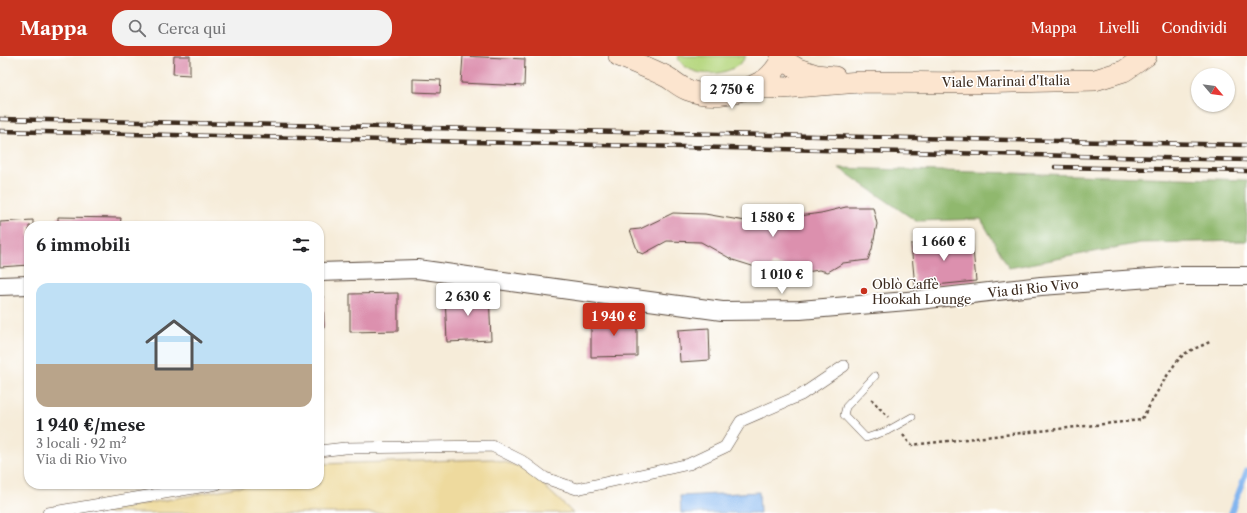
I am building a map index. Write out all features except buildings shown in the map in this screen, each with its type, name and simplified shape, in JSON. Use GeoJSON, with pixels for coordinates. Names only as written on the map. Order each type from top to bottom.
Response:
{"type":"FeatureCollection","features":[{"type":"Feature","properties":{"kind":"main road"},"geometry":{"type":"LineString","coordinates":[[619,56],[668,78],[686,90],[713,95],[729,94],[753,86],[764,80],[785,57]]}},
{"type":"Feature","properties":{"kind":"main road"},"geometry":{"type":"LineString","coordinates":[[661,56],[662,64],[668,78]]}},
{"type":"Feature","properties":{"kind":"main road"},"geometry":{"type":"LineString","coordinates":[[818,56],[817,63],[820,71],[827,76]]}},
{"type":"Feature","properties":{"kind":"main road","name":"Viale Marinai d'Italia"},"geometry":{"type":"LineString","coordinates":[[753,86],[782,88],[860,82],[975,83],[1095,80],[1124,71],[1146,56]]}},
{"type":"Feature","properties":{"kind":"main road","name":"Viale Marinai d'Italia"},"geometry":{"type":"LineString","coordinates":[[785,57],[798,69],[816,75],[860,82]]}},
{"type":"Feature","properties":{"kind":"street","name":"Via di Rio Vivo"},"geometry":{"type":"LineString","coordinates":[[324,272],[417,269],[722,311],[800,310],[919,300],[1041,286],[1163,277],[1247,276]]}},
{"type":"Feature","properties":{"kind":"street"},"geometry":{"type":"LineString","coordinates":[[0,286],[24,285]]}},
{"type":"Feature","properties":{"kind":"street"},"geometry":{"type":"LineString","coordinates":[[324,450],[346,448],[492,446],[522,461],[545,478],[577,489],[689,464],[725,447],[741,421],[801,395],[844,366]]}},
{"type":"Feature","properties":{"kind":"street"},"geometry":{"type":"LineString","coordinates":[[48,513],[188,489]]}},
{"type":"Feature","properties":{"kind":"lane"},"geometry":{"type":"LineString","coordinates":[[876,376],[846,407],[844,416],[866,438],[912,417]]}},
{"type":"Feature","properties":{"kind":"path"},"geometry":{"type":"LineString","coordinates":[[863,389],[911,445],[1141,420],[1174,366],[1185,353],[1201,347],[1211,341]]}},
{"type":"Feature","properties":{"kind":"green space"},"geometry":{"type":"Polygon","coordinates":[[[677,56],[746,56],[732,69],[711,74],[690,70],[682,64],[677,56]]]}},
{"type":"Feature","properties":{"kind":"green space"},"geometry":{"type":"Polygon","coordinates":[[[839,168],[1247,180],[1247,241],[1140,243],[1009,268],[981,219],[916,221],[839,168]]]}},
{"type":"Feature","properties":{"kind":"sand"},"geometry":{"type":"Polygon","coordinates":[[[493,459],[525,468],[573,513],[94,513],[226,489],[324,489],[324,464],[493,459]]]}},
{"type":"Feature","properties":{"kind":"water"},"geometry":{"type":"Polygon","coordinates":[[[759,492],[760,513],[681,513],[680,496],[759,492]]]}},
{"type":"Feature","properties":{"kind":"waterway"},"geometry":{"type":"LineString","coordinates":[[1231,513],[1247,470]]}},
{"type":"Feature","properties":{"kind":"railway"},"geometry":{"type":"LineString","coordinates":[[0,119],[1247,145]]}},
{"type":"Feature","properties":{"kind":"railway"},"geometry":{"type":"LineString","coordinates":[[0,131],[1247,160]]}},
{"type":"Feature","properties":{"kind":"railway"},"geometry":{"type":"LineString","coordinates":[[1055,167],[1247,171]]}},
{"type":"Feature","properties":{"kind":"place","name":"Oblò Caffè Hookah Lounge"},"geometry":{"type":"Point","coordinates":[864,291]}}]}
